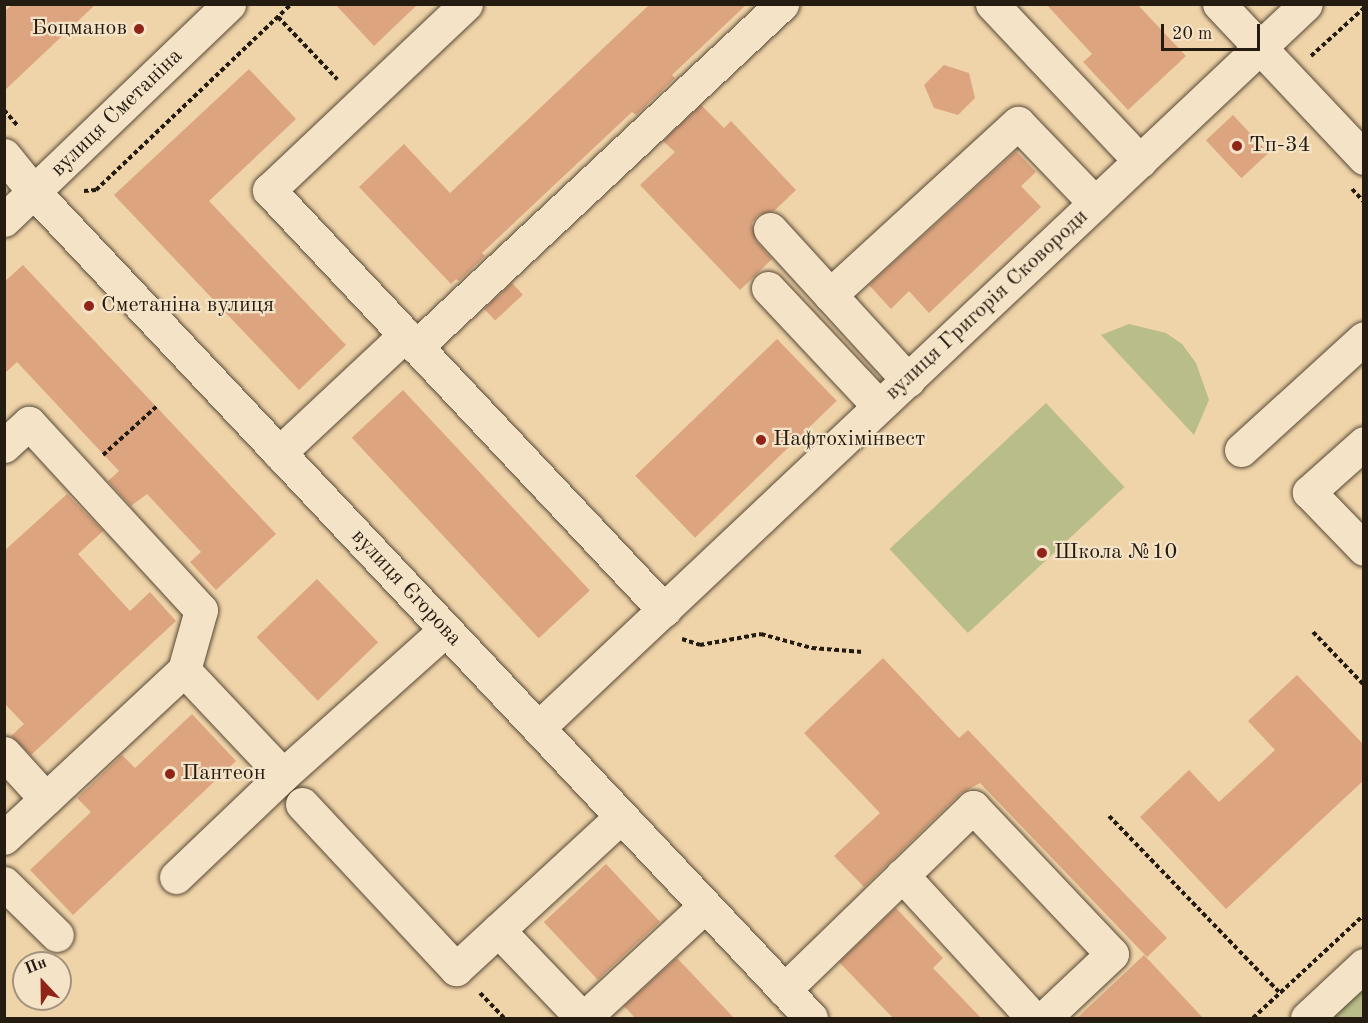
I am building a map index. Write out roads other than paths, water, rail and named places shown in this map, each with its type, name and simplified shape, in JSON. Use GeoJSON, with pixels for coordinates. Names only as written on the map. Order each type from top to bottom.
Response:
{"type":"FeatureCollection","features":[{"type":"Feature","properties":{"kind":"street","name":"вулиця Сметаніна"},"geometry":{"type":"LineString","coordinates":[[4,220],[43,202],[229,4]]}},
{"type":"Feature","properties":{"kind":"street"},"geometry":{"type":"LineString","coordinates":[[466,4],[268,190],[664,610]]}},
{"type":"Feature","properties":{"kind":"street"},"geometry":{"type":"LineString","coordinates":[[279,453],[411,341],[782,4]]}},
{"type":"Feature","properties":{"kind":"street"},"geometry":{"type":"LineString","coordinates":[[992,4],[1140,161]]}},
{"type":"Feature","properties":{"kind":"street"},"geometry":{"type":"LineString","coordinates":[[1219,4],[1364,158]]}},
{"type":"Feature","properties":{"kind":"street","name":"вулиця Григорія Сковороди"},"geometry":{"type":"LineString","coordinates":[[538,728],[1306,4]]}},
{"type":"Feature","properties":{"kind":"street"},"geometry":{"type":"LineString","coordinates":[[830,295],[1018,123],[1095,203]]}},
{"type":"Feature","properties":{"kind":"street","name":"вулиця Єгорова"},"geometry":{"type":"LineString","coordinates":[[4,155],[43,202],[811,1018]]}},
{"type":"Feature","properties":{"kind":"street"},"geometry":{"type":"LineString","coordinates":[[770,229],[908,380]]}},
{"type":"Feature","properties":{"kind":"street"},"geometry":{"type":"LineString","coordinates":[[768,288],[879,406]]}},
{"type":"Feature","properties":{"kind":"street"},"geometry":{"type":"LineString","coordinates":[[1241,450],[1364,338]]}},
{"type":"Feature","properties":{"kind":"street"},"geometry":{"type":"LineString","coordinates":[[4,446],[29,423],[201,610],[184,670],[4,838]]}},
{"type":"Feature","properties":{"kind":"street"},"geometry":{"type":"LineString","coordinates":[[1364,443],[1309,492],[1364,549]]}},
{"type":"Feature","properties":{"kind":"street"},"geometry":{"type":"LineString","coordinates":[[176,878],[283,775],[445,630]]}},
{"type":"Feature","properties":{"kind":"street"},"geometry":{"type":"LineString","coordinates":[[184,670],[283,775]]}},
{"type":"Feature","properties":{"kind":"street"},"geometry":{"type":"LineString","coordinates":[[4,753],[46,799]]}},
{"type":"Feature","properties":{"kind":"street"},"geometry":{"type":"LineString","coordinates":[[302,804],[456,969],[621,817]]}},
{"type":"Feature","properties":{"kind":"street"},"geometry":{"type":"LineString","coordinates":[[784,990],[973,807],[1112,954],[1044,1018]]}},
{"type":"Feature","properties":{"kind":"street"},"geometry":{"type":"LineString","coordinates":[[903,875],[1033,1018]]}},
{"type":"Feature","properties":{"kind":"street"},"geometry":{"type":"LineString","coordinates":[[4,883],[57,935]]}},
{"type":"Feature","properties":{"kind":"street"},"geometry":{"type":"LineString","coordinates":[[498,930],[583,1018],[705,906]]}},
{"type":"Feature","properties":{"kind":"street"},"geometry":{"type":"LineString","coordinates":[[1307,1018],[1364,965]]}},
{"type":"Feature","properties":{"kind":"place","name":"Боцманов"},"geometry":{"type":"Point","coordinates":[139,29]}},
{"type":"Feature","properties":{"kind":"place","name":"Тп-34"},"geometry":{"type":"Point","coordinates":[1237,146]}},
{"type":"Feature","properties":{"kind":"place","name":"Сметаніна вулиця"},"geometry":{"type":"Point","coordinates":[89,306]}},
{"type":"Feature","properties":{"kind":"place","name":"Нафтохімінвест"},"geometry":{"type":"Point","coordinates":[761,440]}},
{"type":"Feature","properties":{"kind":"place","name":"Школа №10"},"geometry":{"type":"Point","coordinates":[1042,553]}},
{"type":"Feature","properties":{"kind":"place","name":"Пантеон"},"geometry":{"type":"Point","coordinates":[170,774]}}]}
